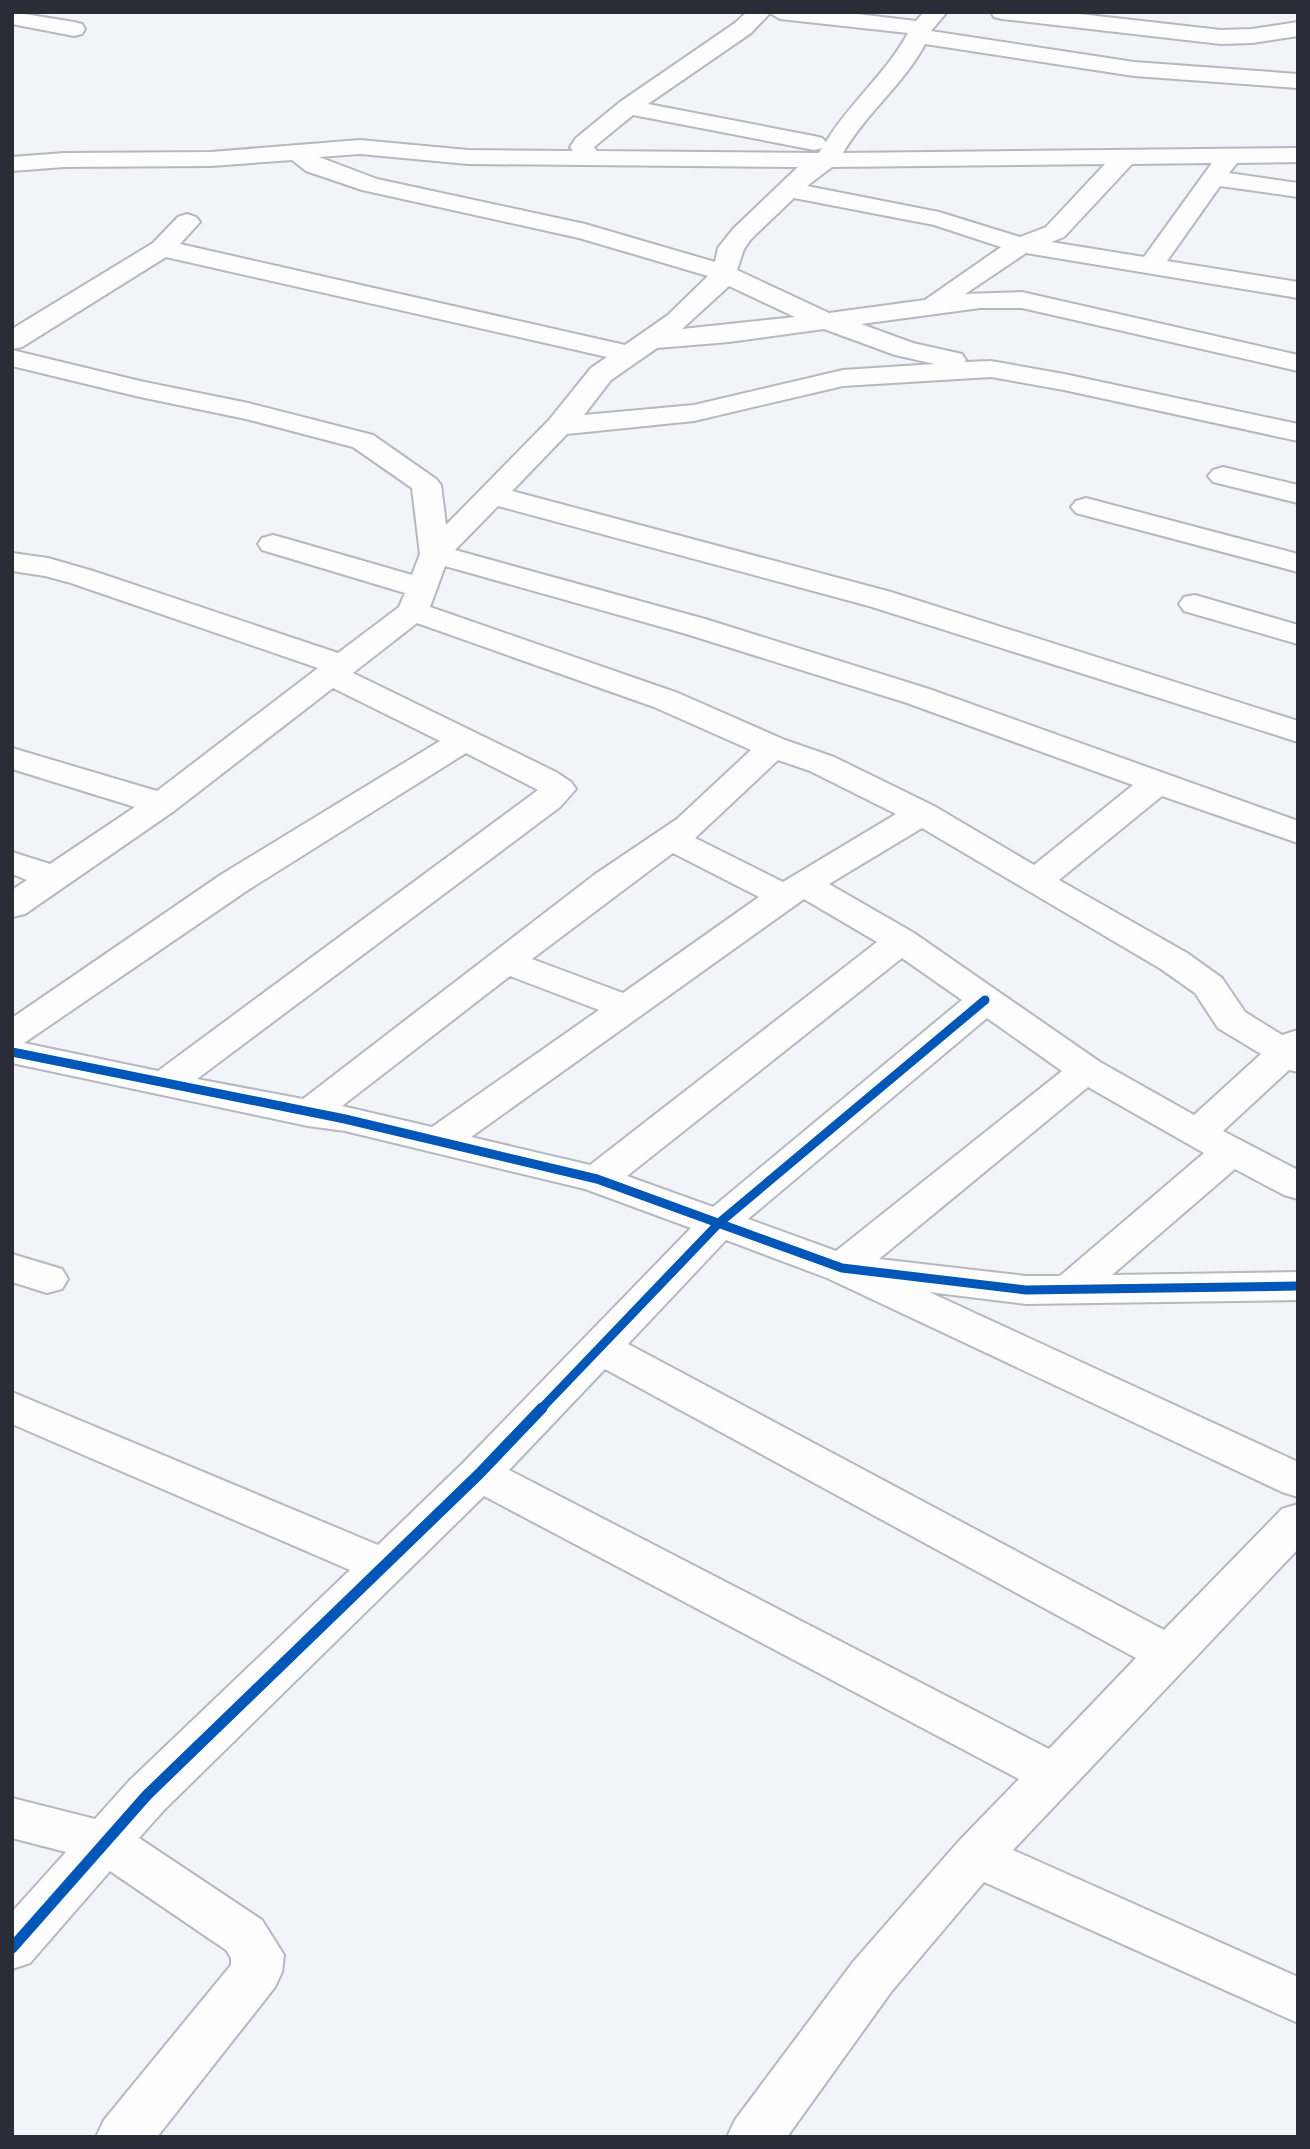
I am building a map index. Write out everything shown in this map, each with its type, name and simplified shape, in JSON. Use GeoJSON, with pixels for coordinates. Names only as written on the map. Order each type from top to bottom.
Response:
{"type":"FeatureCollection","features":[{"type":"Feature","properties":{"kind":"street"},"geometry":{"type":"LineString","coordinates":[[590,158],[582,148],[584,143],[628,107],[743,28],[760,12]]}},
{"type":"Feature","properties":{"kind":"street"},"geometry":{"type":"LineString","coordinates":[[780,12],[926,26],[1134,69],[1298,81]]}},
{"type":"Feature","properties":{"kind":"street"},"geometry":{"type":"LineString","coordinates":[[1005,12],[1089,18],[1221,37],[1291,32]]}},
{"type":"Feature","properties":{"kind":"street"},"geometry":{"type":"LineString","coordinates":[[1185,33],[1200,12]]}},
{"type":"Feature","properties":{"kind":"street"},"geometry":{"type":"LineString","coordinates":[[12,17],[74,29]]}},
{"type":"Feature","properties":{"kind":"street"},"geometry":{"type":"LineString","coordinates":[[12,906],[162,804],[336,669],[417,600],[435,554],[559,426],[601,374],[701,301],[717,284],[729,259],[731,248],[742,234],[830,153],[849,123],[907,56],[926,26]]}},
{"type":"Feature","properties":{"kind":"street"},"geometry":{"type":"LineString","coordinates":[[628,107],[830,153]]}},
{"type":"Feature","properties":{"kind":"street"},"geometry":{"type":"LineString","coordinates":[[12,164],[64,160],[211,159],[360,147],[468,158],[830,153],[1298,155]]}},
{"type":"Feature","properties":{"kind":"street"},"geometry":{"type":"LineString","coordinates":[[297,152],[315,166],[371,185],[585,232],[721,272],[821,319],[905,349],[1298,433]]}},
{"type":"Feature","properties":{"kind":"street"},"geometry":{"type":"LineString","coordinates":[[1151,265],[1230,155]]}},
{"type":"Feature","properties":{"kind":"street"},"geometry":{"type":"LineString","coordinates":[[843,378],[905,349],[927,342],[933,323],[1021,245],[1055,232],[1126,156]]}},
{"type":"Feature","properties":{"kind":"street"},"geometry":{"type":"LineString","coordinates":[[12,187],[64,160]]}},
{"type":"Feature","properties":{"kind":"street"},"geometry":{"type":"LineString","coordinates":[[1214,178],[1298,190]]}},
{"type":"Feature","properties":{"kind":"street"},"geometry":{"type":"LineString","coordinates":[[791,190],[939,219],[1021,245],[1298,290]]}},
{"type":"Feature","properties":{"kind":"street"},"geometry":{"type":"LineString","coordinates":[[12,341],[162,248],[187,222]]}},
{"type":"Feature","properties":{"kind":"street"},"geometry":{"type":"LineString","coordinates":[[162,248],[639,347],[821,319],[933,323],[979,300],[1021,300],[1298,363]]}},
{"type":"Feature","properties":{"kind":"street"},"geometry":{"type":"LineString","coordinates":[[12,358],[248,411],[363,441],[426,485],[435,554]]}},
{"type":"Feature","properties":{"kind":"street"},"geometry":{"type":"LineString","coordinates":[[559,426],[694,414],[843,378],[991,369]]}},
{"type":"Feature","properties":{"kind":"street"},"geometry":{"type":"LineString","coordinates":[[1223,477],[1298,494]]}},
{"type":"Feature","properties":{"kind":"street"},"geometry":{"type":"LineString","coordinates":[[492,495],[880,599],[1298,732]]}},
{"type":"Feature","properties":{"kind":"street"},"geometry":{"type":"LineString","coordinates":[[1086,507],[1298,564]]}},
{"type":"Feature","properties":{"kind":"street"},"geometry":{"type":"LineString","coordinates":[[273,544],[666,700],[773,747],[822,764],[922,813],[1174,961],[1209,986],[1231,1020],[1293,1052],[1214,1142],[1069,1290]]}},
{"type":"Feature","properties":{"kind":"street"},"geometry":{"type":"LineString","coordinates":[[435,554],[694,626],[905,692],[1298,833]]}},
{"type":"Feature","properties":{"kind":"street"},"geometry":{"type":"LineString","coordinates":[[12,562],[48,567],[82,577],[336,669],[559,789],[548,800],[164,1084]]}},
{"type":"Feature","properties":{"kind":"street"},"geometry":{"type":"LineString","coordinates":[[1195,604],[1298,635]]}},
{"type":"Feature","properties":{"kind":"street"},"geometry":{"type":"LineString","coordinates":[[12,1035],[235,882],[464,740]]}},
{"type":"Feature","properties":{"kind":"street"},"geometry":{"type":"LineString","coordinates":[[308,1114],[607,883],[689,826],[773,747]]}},
{"type":"Feature","properties":{"kind":"street"},"geometry":{"type":"LineString","coordinates":[[12,758],[162,804]]}},
{"type":"Feature","properties":{"kind":"street"},"geometry":{"type":"LineString","coordinates":[[1037,881],[1159,781]]}},
{"type":"Feature","properties":{"kind":"street"},"geometry":{"type":"LineString","coordinates":[[439,1141],[794,890],[922,813]]}},
{"type":"Feature","properties":{"kind":"street"},"geometry":{"type":"LineString","coordinates":[[671,839],[794,890],[901,941],[1086,1070],[1298,1186]]}},
{"type":"Feature","properties":{"kind":"street"},"geometry":{"type":"LineString","coordinates":[[12,862],[53,878]]}},
{"type":"Feature","properties":{"kind":"street"},"geometry":{"type":"LineString","coordinates":[[597,1179],[901,941]]}},
{"type":"Feature","properties":{"kind":"street"},"geometry":{"type":"LineString","coordinates":[[504,961],[628,1008]]}},
{"type":"Feature","properties":{"kind":"street"},"geometry":{"type":"LineString","coordinates":[[12,1948],[147,1795],[479,1474],[719,1223],[985,1000]]}},
{"type":"Feature","properties":{"kind":"street"},"geometry":{"type":"LineString","coordinates":[[12,1052],[308,1114],[345,1119],[597,1179],[842,1268],[1298,1481]]}},
{"type":"Feature","properties":{"kind":"street"},"geometry":{"type":"LineString","coordinates":[[842,1268],[1086,1070]]}},
{"type":"Feature","properties":{"kind":"street"},"geometry":{"type":"LineString","coordinates":[[842,1268],[1026,1290],[1298,1286]]}},
{"type":"Feature","properties":{"kind":"street"},"geometry":{"type":"LineString","coordinates":[[600,1348],[1170,1656]]}},
{"type":"Feature","properties":{"kind":"street"},"geometry":{"type":"LineString","coordinates":[[12,1407],[384,1566]]}},
{"type":"Feature","properties":{"kind":"street"},"geometry":{"type":"LineString","coordinates":[[479,1474],[1055,1773]]}},
{"type":"Feature","properties":{"kind":"street"},"geometry":{"type":"LineString","coordinates":[[755,2137],[872,1977],[976,1856],[1298,1520]]}},
{"type":"Feature","properties":{"kind":"street"},"geometry":{"type":"LineString","coordinates":[[12,1818],[106,1842],[244,1935],[258,1955],[256,1972],[124,2137]]}},
{"type":"Feature","properties":{"kind":"street"},"geometry":{"type":"LineString","coordinates":[[976,1856],[1298,2001]]}},
{"type":"Feature","properties":{"kind":"cycle path"},"geometry":{"type":"LineString","coordinates":[[12,1948],[147,1795],[479,1474],[719,1223],[985,1000]]}},
{"type":"Feature","properties":{"kind":"cycle path"},"geometry":{"type":"LineString","coordinates":[[12,1052],[345,1119],[597,1179],[842,1268],[1026,1290],[1298,1286]]}}]}
